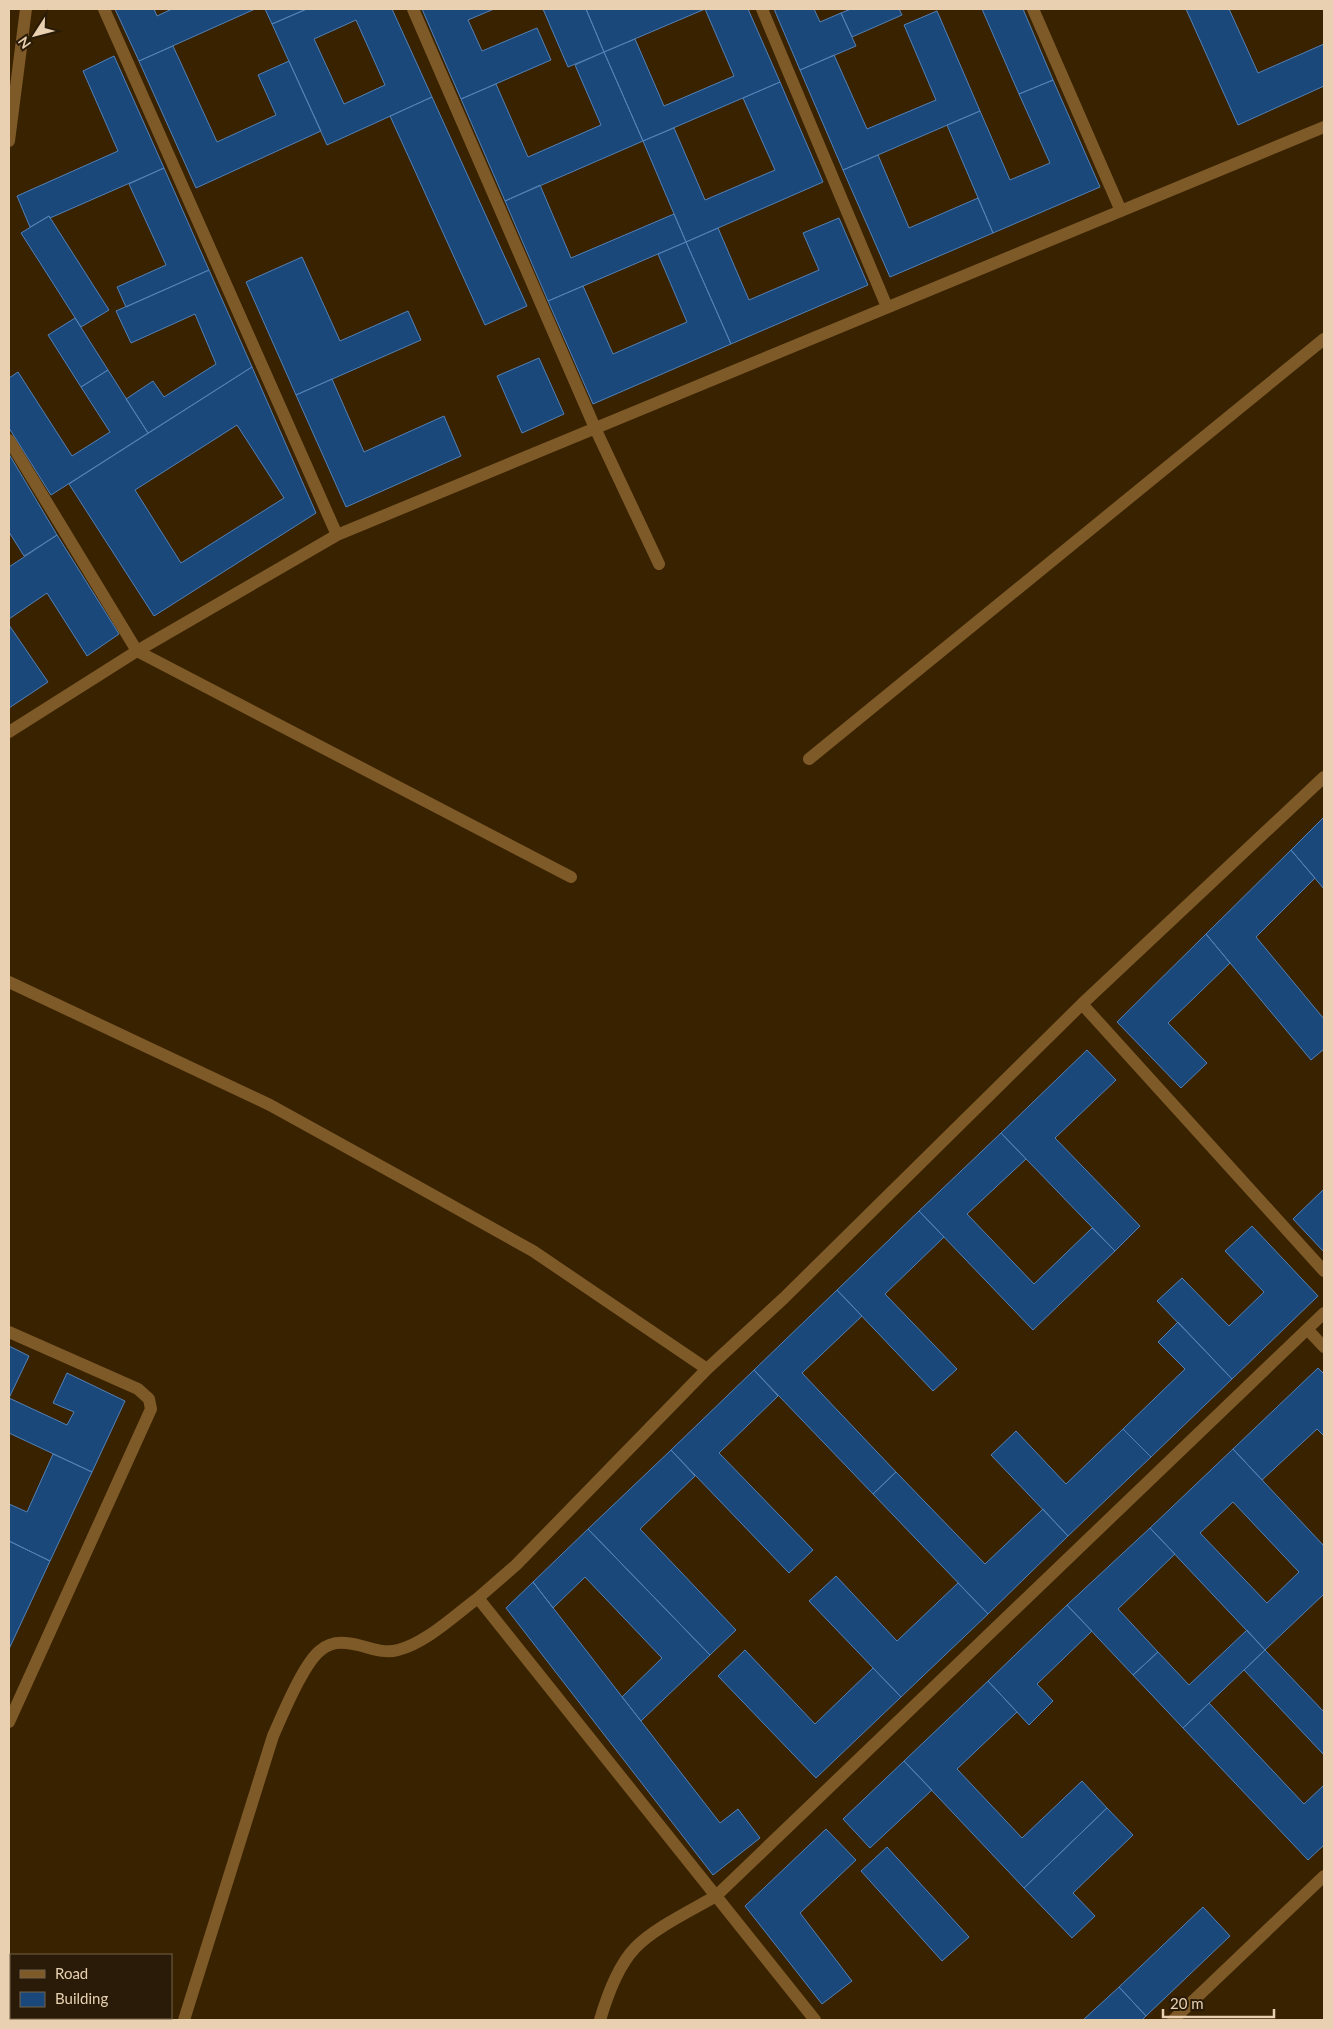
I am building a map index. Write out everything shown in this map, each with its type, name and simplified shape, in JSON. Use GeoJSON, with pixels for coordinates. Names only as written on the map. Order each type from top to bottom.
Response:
{"type":"FeatureCollection","features":[{"type":"Feature","properties":{"kind":"street"},"geometry":{"type":"LineString","coordinates":[[9,141],[26,9]]}},
{"type":"Feature","properties":{"kind":"street"},"geometry":{"type":"LineString","coordinates":[[104,9],[337,535]]}},
{"type":"Feature","properties":{"kind":"street"},"geometry":{"type":"LineString","coordinates":[[413,9],[596,428],[659,564]]}},
{"type":"Feature","properties":{"kind":"street"},"geometry":{"type":"LineString","coordinates":[[762,9],[887,307]]}},
{"type":"Feature","properties":{"kind":"street"},"geometry":{"type":"LineString","coordinates":[[1033,9],[1121,211]]}},
{"type":"Feature","properties":{"kind":"street"},"geometry":{"type":"LineString","coordinates":[[9,732],[137,651],[337,535],[1324,127]]}},
{"type":"Feature","properties":{"kind":"street"},"geometry":{"type":"LineString","coordinates":[[809,759],[1324,338]]}},
{"type":"Feature","properties":{"kind":"street"},"geometry":{"type":"LineString","coordinates":[[9,440],[137,651],[571,877]]}},
{"type":"Feature","properties":{"kind":"street"},"geometry":{"type":"LineString","coordinates":[[184,2020],[272,1736],[292,1694],[320,1650],[332,1644],[347,1643],[375,1651],[398,1651],[425,1638],[478,1598],[516,1565],[708,1369],[784,1298],[1082,1004],[1324,777]]}},
{"type":"Feature","properties":{"kind":"street"},"geometry":{"type":"LineString","coordinates":[[9,982],[270,1105],[404,1179],[533,1251],[708,1369]]}},
{"type":"Feature","properties":{"kind":"street"},"geometry":{"type":"LineString","coordinates":[[1082,1004],[1324,1271]]}},
{"type":"Feature","properties":{"kind":"street"},"geometry":{"type":"LineString","coordinates":[[600,2020],[616,1976],[635,1948],[665,1926],[716,1896],[1324,1313]]}},
{"type":"Feature","properties":{"kind":"street"},"geometry":{"type":"LineString","coordinates":[[1308,1330],[1324,1347]]}},
{"type":"Feature","properties":{"kind":"street"},"geometry":{"type":"LineString","coordinates":[[9,1332],[138,1389],[149,1399],[152,1409],[9,1722]]}},
{"type":"Feature","properties":{"kind":"street"},"geometry":{"type":"LineString","coordinates":[[478,1598],[815,2020]]}},
{"type":"Feature","properties":{"kind":"street"},"geometry":{"type":"LineString","coordinates":[[1174,2020],[1324,1876]]}},
{"type":"Feature","properties":{"kind":"building"},"geometry":{"type":"Polygon","coordinates":[[[115,9],[154,9],[157,16],[172,9],[255,9],[139,61],[115,9]]]}},
{"type":"Feature","properties":{"kind":"building"},"geometry":{"type":"Polygon","coordinates":[[[265,9],[303,9],[304,10],[272,24],[265,9]]]}},
{"type":"Feature","properties":{"kind":"building"},"geometry":{"type":"Polygon","coordinates":[[[307,9],[392,9],[432,97],[327,145],[272,24],[307,9]],[[356,20],[314,39],[344,104],[385,85],[356,20]]]}},
{"type":"Feature","properties":{"kind":"building"},"geometry":{"type":"Polygon","coordinates":[[[422,9],[494,9],[468,20],[482,51],[537,28],[551,60],[461,99],[422,9]]]}},
{"type":"Feature","properties":{"kind":"building"},"geometry":{"type":"Polygon","coordinates":[[[543,9],[586,9],[604,52],[568,67],[543,9]]]}},
{"type":"Feature","properties":{"kind":"building"},"geometry":{"type":"Polygon","coordinates":[[[586,9],[705,9],[604,52],[586,9]]]}},
{"type":"Feature","properties":{"kind":"building"},"geometry":{"type":"Polygon","coordinates":[[[705,9],[748,9],[780,82],[643,141],[604,52],[635,39],[664,106],[734,76],[705,9]]]}},
{"type":"Feature","properties":{"kind":"building"},"geometry":{"type":"Polygon","coordinates":[[[774,9],[814,9],[820,22],[841,13],[856,46],[800,70],[774,9]]]}},
{"type":"Feature","properties":{"kind":"building"},"geometry":{"type":"Polygon","coordinates":[[[851,9],[899,9],[902,15],[852,37],[841,13],[851,9]]]}},
{"type":"Feature","properties":{"kind":"building"},"geometry":{"type":"Polygon","coordinates":[[[982,9],[1023,9],[1053,80],[1019,94],[982,9]]]}},
{"type":"Feature","properties":{"kind":"building"},"geometry":{"type":"Polygon","coordinates":[[[1186,9],[1229,9],[1258,73],[1324,44],[1324,86],[1238,125],[1186,9]]]}},
{"type":"Feature","properties":{"kind":"building"},"geometry":{"type":"Polygon","coordinates":[[[937,11],[980,111],[843,170],[800,70],[834,55],[867,129],[936,100],[904,25],[937,11]]]}},
{"type":"Feature","properties":{"kind":"building"},"geometry":{"type":"Polygon","coordinates":[[[173,46],[217,142],[276,115],[258,75],[289,61],[321,131],[196,188],[139,61],[173,46]]]}},
{"type":"Feature","properties":{"kind":"building"},"geometry":{"type":"Polygon","coordinates":[[[604,52],[643,141],[505,201],[461,99],[496,84],[528,157],[601,125],[575,65],[604,52]]]}},
{"type":"Feature","properties":{"kind":"building"},"geometry":{"type":"Polygon","coordinates":[[[114,56],[164,168],[50,218],[49,216],[30,227],[17,196],[118,151],[83,71],[114,56]]]}},
{"type":"Feature","properties":{"kind":"building"},"geometry":{"type":"Polygon","coordinates":[[[1053,80],[1100,187],[993,233],[947,125],[980,111],[1010,180],[1050,163],[1019,94],[1053,80]]]}},
{"type":"Feature","properties":{"kind":"building"},"geometry":{"type":"Polygon","coordinates":[[[780,82],[823,182],[686,242],[643,141],[674,128],[705,200],[775,170],[743,98],[780,82]]]}},
{"type":"Feature","properties":{"kind":"building"},"geometry":{"type":"Polygon","coordinates":[[[432,97],[527,306],[485,325],[390,116],[432,97]]]}},
{"type":"Feature","properties":{"kind":"building"},"geometry":{"type":"Polygon","coordinates":[[[878,155],[909,228],[978,198],[993,233],[890,277],[843,170],[878,155]]]}},
{"type":"Feature","properties":{"kind":"building"},"geometry":{"type":"Polygon","coordinates":[[[164,168],[209,270],[126,307],[117,287],[166,265],[129,184],[164,168]]]}},
{"type":"Feature","properties":{"kind":"building"},"geometry":{"type":"Polygon","coordinates":[[[540,185],[571,258],[674,214],[686,242],[548,301],[505,201],[540,185]]]}},
{"type":"Feature","properties":{"kind":"building"},"geometry":{"type":"Polygon","coordinates":[[[49,216],[109,310],[81,327],[21,233],[49,216]]]}},
{"type":"Feature","properties":{"kind":"building"},"geometry":{"type":"Polygon","coordinates":[[[839,218],[868,285],[731,344],[686,242],[718,228],[749,300],[819,270],[803,233],[839,218]]]}},
{"type":"Feature","properties":{"kind":"building"},"geometry":{"type":"Polygon","coordinates":[[[686,242],[731,344],[593,404],[548,301],[583,286],[613,354],[687,322],[658,254],[686,242]]]}},
{"type":"Feature","properties":{"kind":"building"},"geometry":{"type":"Polygon","coordinates":[[[302,257],[340,341],[408,311],[421,340],[296,395],[246,282],[302,257]]]}},
{"type":"Feature","properties":{"kind":"building"},"geometry":{"type":"Polygon","coordinates":[[[209,270],[252,367],[148,433],[126,399],[153,381],[164,397],[216,364],[195,314],[131,343],[116,311],[209,270]]]}},
{"type":"Feature","properties":{"kind":"building"},"geometry":{"type":"Polygon","coordinates":[[[75,318],[108,370],[81,387],[48,335],[75,318]]]}},
{"type":"Feature","properties":{"kind":"building"},"geometry":{"type":"Polygon","coordinates":[[[539,358],[564,414],[522,433],[497,376],[539,358]]]}},
{"type":"Feature","properties":{"kind":"building"},"geometry":{"type":"Polygon","coordinates":[[[252,367],[316,513],[154,616],[69,484],[252,367]],[[237,425],[135,490],[181,563],[284,498],[237,425]]]}},
{"type":"Feature","properties":{"kind":"building"},"geometry":{"type":"Polygon","coordinates":[[[108,370],[148,433],[51,495],[9,428],[9,378],[18,372],[72,456],[110,432],[81,387],[108,370]]]}},
{"type":"Feature","properties":{"kind":"building"},"geometry":{"type":"Polygon","coordinates":[[[332,379],[364,452],[444,416],[461,456],[346,507],[296,395],[332,379]]]}},
{"type":"Feature","properties":{"kind":"building"},"geometry":{"type":"Polygon","coordinates":[[[9,454],[57,535],[24,556],[9,532],[9,454]]]}},
{"type":"Feature","properties":{"kind":"building"},"geometry":{"type":"Polygon","coordinates":[[[57,535],[119,634],[87,656],[47,593],[9,619],[9,567],[57,535]]]}},
{"type":"Feature","properties":{"kind":"building"},"geometry":{"type":"Polygon","coordinates":[[[9,625],[48,682],[9,708],[9,625]]]}},
{"type":"Feature","properties":{"kind":"building"},"geometry":{"type":"Polygon","coordinates":[[[1324,817],[1324,889],[1291,850],[1324,817]]]}},
{"type":"Feature","properties":{"kind":"building"},"geometry":{"type":"Polygon","coordinates":[[[1291,850],[1315,878],[1256,937],[1324,1019],[1324,1049],[1311,1060],[1206,934],[1291,850]]]}},
{"type":"Feature","properties":{"kind":"building"},"geometry":{"type":"Polygon","coordinates":[[[1206,934],[1230,963],[1168,1023],[1207,1063],[1181,1088],[1117,1022],[1206,934]]]}},
{"type":"Feature","properties":{"kind":"building"},"geometry":{"type":"Polygon","coordinates":[[[1087,1050],[1116,1080],[1055,1138],[1140,1226],[1115,1251],[1001,1133],[1087,1050]]]}},
{"type":"Feature","properties":{"kind":"building"},"geometry":{"type":"Polygon","coordinates":[[[1001,1133],[1026,1159],[967,1214],[1034,1284],[1092,1228],[1115,1251],[1033,1330],[919,1211],[1001,1133]]]}},
{"type":"Feature","properties":{"kind":"building"},"geometry":{"type":"Polygon","coordinates":[[[1324,1189],[1324,1252],[1293,1219],[1324,1189]]]}},
{"type":"Feature","properties":{"kind":"building"},"geometry":{"type":"Polygon","coordinates":[[[919,1211],[944,1237],[885,1294],[957,1369],[933,1391],[837,1290],[919,1211]]]}},
{"type":"Feature","properties":{"kind":"building"},"geometry":{"type":"Polygon","coordinates":[[[1252,1226],[1318,1296],[1232,1379],[1157,1301],[1182,1278],[1229,1326],[1264,1292],[1225,1251],[1252,1226]]]}},
{"type":"Feature","properties":{"kind":"building"},"geometry":{"type":"Polygon","coordinates":[[[837,1290],[862,1316],[802,1373],[896,1472],[873,1494],[754,1370],[837,1290]]]}},
{"type":"Feature","properties":{"kind":"building"},"geometry":{"type":"Polygon","coordinates":[[[1178,1322],[1232,1379],[1151,1457],[1123,1429],[1185,1369],[1158,1342],[1178,1322]]]}},
{"type":"Feature","properties":{"kind":"building"},"geometry":{"type":"Polygon","coordinates":[[[9,1346],[29,1356],[9,1398],[9,1346]]]}},
{"type":"Feature","properties":{"kind":"building"},"geometry":{"type":"Polygon","coordinates":[[[1318,1368],[1324,1374],[1324,1436],[1317,1429],[1262,1480],[1233,1449],[1318,1368]]]}},
{"type":"Feature","properties":{"kind":"building"},"geometry":{"type":"Polygon","coordinates":[[[754,1370],[778,1396],[719,1453],[813,1550],[789,1573],[671,1450],[754,1370]]]}},
{"type":"Feature","properties":{"kind":"building"},"geometry":{"type":"Polygon","coordinates":[[[67,1373],[125,1401],[92,1472],[9,1433],[9,1398],[67,1425],[74,1412],[53,1403],[67,1373]]]}},
{"type":"Feature","properties":{"kind":"building"},"geometry":{"type":"Polygon","coordinates":[[[1123,1429],[1151,1457],[1068,1536],[991,1455],[1016,1431],[1066,1484],[1123,1429]]]}},
{"type":"Feature","properties":{"kind":"building"},"geometry":{"type":"Polygon","coordinates":[[[1233,1449],[1324,1546],[1324,1594],[1265,1650],[1150,1528],[1233,1449]],[[1233,1502],[1200,1533],[1267,1603],[1299,1572],[1233,1502]]]}},
{"type":"Feature","properties":{"kind":"building"},"geometry":{"type":"Polygon","coordinates":[[[671,1450],[695,1476],[640,1529],[736,1630],[710,1655],[588,1529],[671,1450]]]}},
{"type":"Feature","properties":{"kind":"building"},"geometry":{"type":"Polygon","coordinates":[[[53,1454],[92,1472],[50,1561],[9,1541],[9,1504],[27,1512],[53,1454]]]}},
{"type":"Feature","properties":{"kind":"building"},"geometry":{"type":"Polygon","coordinates":[[[896,1472],[985,1564],[1043,1509],[1068,1536],[988,1614],[873,1494],[896,1472]]]}},
{"type":"Feature","properties":{"kind":"building"},"geometry":{"type":"Polygon","coordinates":[[[1150,1528],[1175,1554],[1118,1609],[1158,1652],[1133,1675],[1067,1605],[1150,1528]]]}},
{"type":"Feature","properties":{"kind":"building"},"geometry":{"type":"Polygon","coordinates":[[[588,1529],[710,1655],[641,1721],[622,1697],[662,1658],[585,1577],[553,1608],[533,1582],[588,1529]]]}},
{"type":"Feature","properties":{"kind":"building"},"geometry":{"type":"Polygon","coordinates":[[[9,1541],[50,1561],[9,1649],[9,1541]]]}},
{"type":"Feature","properties":{"kind":"building"},"geometry":{"type":"Polygon","coordinates":[[[836,1576],[897,1641],[958,1583],[988,1614],[901,1697],[809,1601],[836,1576]]]}},
{"type":"Feature","properties":{"kind":"building"},"geometry":{"type":"Polygon","coordinates":[[[533,1582],[720,1823],[738,1809],[760,1838],[713,1875],[506,1608],[533,1582]]]}},
{"type":"Feature","properties":{"kind":"building"},"geometry":{"type":"Polygon","coordinates":[[[1067,1605],[1092,1631],[1037,1684],[1053,1701],[1029,1725],[988,1681],[1067,1605]]]}},
{"type":"Feature","properties":{"kind":"building"},"geometry":{"type":"Polygon","coordinates":[[[1247,1630],[1265,1650],[1183,1728],[1133,1675],[1158,1652],[1189,1685],[1247,1630]]]}},
{"type":"Feature","properties":{"kind":"building"},"geometry":{"type":"Polygon","coordinates":[[[745,1650],[815,1724],[873,1668],[901,1697],[816,1778],[718,1676],[745,1650]]]}},
{"type":"Feature","properties":{"kind":"building"},"geometry":{"type":"Polygon","coordinates":[[[1265,1650],[1324,1712],[1324,1755],[1244,1670],[1265,1650]]]}},
{"type":"Feature","properties":{"kind":"building"},"geometry":{"type":"Polygon","coordinates":[[[988,1681],[1017,1712],[957,1769],[1022,1838],[1082,1781],[1107,1808],[1024,1888],[904,1761],[988,1681]]]}},
{"type":"Feature","properties":{"kind":"building"},"geometry":{"type":"Polygon","coordinates":[[[1209,1703],[1304,1804],[1324,1785],[1324,1845],[1308,1860],[1183,1728],[1209,1703]]]}},
{"type":"Feature","properties":{"kind":"building"},"geometry":{"type":"Polygon","coordinates":[[[904,1761],[932,1790],[870,1848],[843,1819],[904,1761]]]}},
{"type":"Feature","properties":{"kind":"building"},"geometry":{"type":"Polygon","coordinates":[[[1107,1808],[1133,1835],[1073,1893],[1095,1916],[1072,1938],[1024,1888],[1107,1808]]]}},
{"type":"Feature","properties":{"kind":"building"},"geometry":{"type":"Polygon","coordinates":[[[826,1829],[856,1860],[800,1913],[852,1981],[822,2004],[745,1906],[826,1829]]]}},
{"type":"Feature","properties":{"kind":"building"},"geometry":{"type":"Polygon","coordinates":[[[887,1847],[969,1937],[942,1961],[861,1871],[887,1847]]]}},
{"type":"Feature","properties":{"kind":"building"},"geometry":{"type":"Polygon","coordinates":[[[1203,1907],[1230,1936],[1146,2016],[1119,1987],[1203,1907]]]}},
{"type":"Feature","properties":{"kind":"building"},"geometry":{"type":"Polygon","coordinates":[[[1119,1987],[1146,2016],[1142,2020],[1083,2020],[1119,1987]]]}}]}
